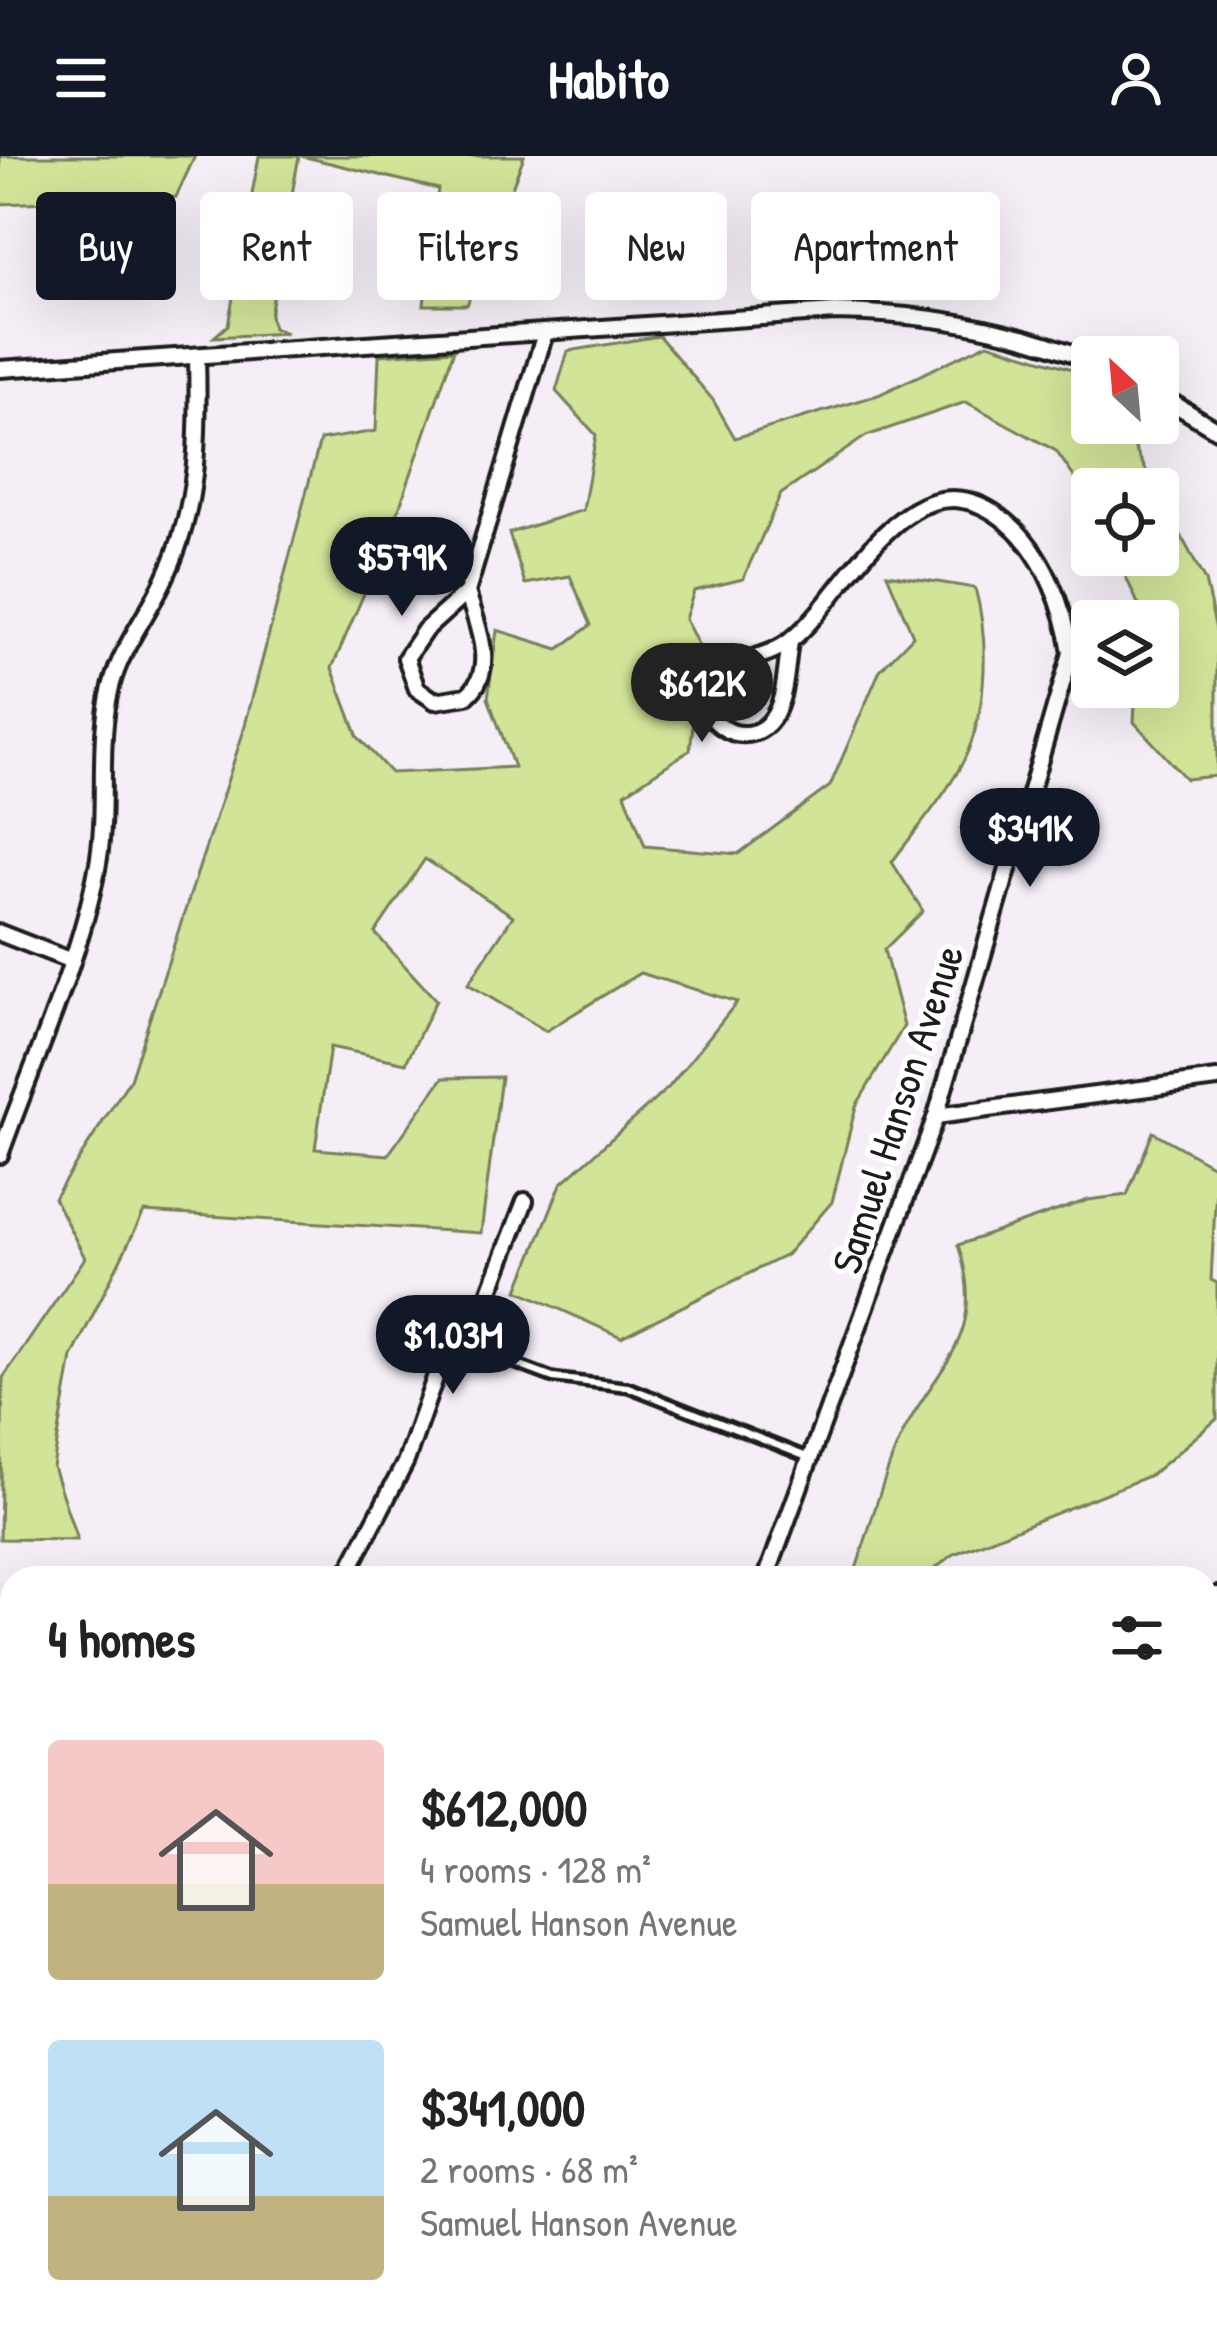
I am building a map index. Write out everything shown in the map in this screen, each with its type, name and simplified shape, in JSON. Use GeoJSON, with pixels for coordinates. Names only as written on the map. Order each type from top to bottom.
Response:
{"type":"FeatureCollection","features":[{"type":"Feature","properties":{"kind":"street"},"geometry":{"type":"LineString","coordinates":[[0,369],[784,314],[882,313],[1001,332],[1071,354]]}},
{"type":"Feature","properties":{"kind":"street"},"geometry":{"type":"LineString","coordinates":[[467,592],[483,646],[483,673],[467,696],[435,701],[411,680],[406,658],[425,631],[467,592],[544,333]]}},
{"type":"Feature","properties":{"kind":"street"},"geometry":{"type":"LineString","coordinates":[[0,1155],[91,898],[102,840],[106,720],[115,674],[166,577],[195,478],[197,356]]}},
{"type":"Feature","properties":{"kind":"street"},"geometry":{"type":"LineString","coordinates":[[1179,407],[1217,430]]}},
{"type":"Feature","properties":{"kind":"street","name":"Samuel Hanson Avenue"},"geometry":{"type":"LineString","coordinates":[[770,1566],[936,1116],[1071,653],[1064,618],[1034,555],[1011,525],[982,506],[949,500],[917,509],[887,530],[790,642],[715,674],[705,693],[709,716],[716,725],[726,732],[749,734],[770,722],[781,699],[790,642]]}},
{"type":"Feature","properties":{"kind":"street"},"geometry":{"type":"LineString","coordinates":[[0,933],[69,961]]}},
{"type":"Feature","properties":{"kind":"street"},"geometry":{"type":"LineString","coordinates":[[936,1116],[1217,1079]]}},
{"type":"Feature","properties":{"kind":"street"},"geometry":{"type":"LineString","coordinates":[[351,1566],[406,1461],[436,1375],[487,1299],[525,1201]]}},
{"type":"Feature","properties":{"kind":"lane"},"geometry":{"type":"LineString","coordinates":[[460,1343],[553,1378],[628,1388],[810,1458]]}},
{"type":"Feature","properties":{"kind":"green space"},"geometry":{"type":"Polygon","coordinates":[[[0,156],[195,156],[176,197],[176,192],[36,192],[36,203],[0,204],[0,156]]]}},
{"type":"Feature","properties":{"kind":"green space"},"geometry":{"type":"Polygon","coordinates":[[[259,156],[299,156],[292,192],[252,192],[259,156]]]}},
{"type":"Feature","properties":{"kind":"green space"},"geometry":{"type":"Polygon","coordinates":[[[301,156],[524,156],[510,192],[438,189],[301,156]]]}},
{"type":"Feature","properties":{"kind":"green space"},"geometry":{"type":"Polygon","coordinates":[[[233,300],[273,300],[273,328],[286,333],[214,337],[228,325],[233,300]]]}},
{"type":"Feature","properties":{"kind":"green space"},"geometry":{"type":"Polygon","coordinates":[[[425,300],[469,300],[467,305],[424,305],[425,300]]]}},
{"type":"Feature","properties":{"kind":"green space"},"geometry":{"type":"Polygon","coordinates":[[[659,336],[713,400],[735,438],[878,395],[988,343],[1071,369],[1071,444],[1138,444],[1135,449],[1145,468],[1071,468],[1071,473],[1056,451],[966,402],[866,436],[781,494],[743,579],[694,591],[685,619],[702,652],[690,750],[625,793],[645,846],[738,854],[830,786],[880,670],[913,636],[887,574],[975,588],[980,610],[981,705],[968,751],[951,783],[892,862],[923,911],[884,950],[904,1026],[856,1106],[832,1202],[786,1255],[621,1337],[518,1290],[561,1184],[669,1087],[737,1002],[640,973],[546,1031],[468,984],[513,916],[425,859],[375,933],[436,1000],[406,1063],[330,1047],[315,1149],[388,1155],[443,1078],[501,1077],[481,1233],[144,1212],[72,1357],[53,1467],[77,1540],[0,1539],[3,1378],[85,1258],[54,1198],[130,1079],[243,733],[320,440],[376,431],[379,355],[454,350],[393,526],[332,668],[358,737],[391,773],[514,767],[488,698],[497,630],[559,649],[591,625],[570,576],[525,584],[509,533],[583,510],[596,435],[556,391],[568,351],[659,336]]]}},
{"type":"Feature","properties":{"kind":"green space"},"geometry":{"type":"Polygon","coordinates":[[[1179,532],[1205,581],[1217,634],[1217,776],[1186,779],[1134,722],[1135,708],[1179,708],[1179,600],[1136,600],[1126,576],[1179,576],[1179,532]]]}},
{"type":"Feature","properties":{"kind":"green space"},"geometry":{"type":"Polygon","coordinates":[[[1153,1132],[1217,1168],[1211,1280],[1217,1283],[1217,1419],[1151,1475],[954,1554],[938,1566],[857,1566],[897,1446],[962,1332],[966,1279],[958,1245],[1088,1200],[1127,1195],[1153,1132]]]}}]}
